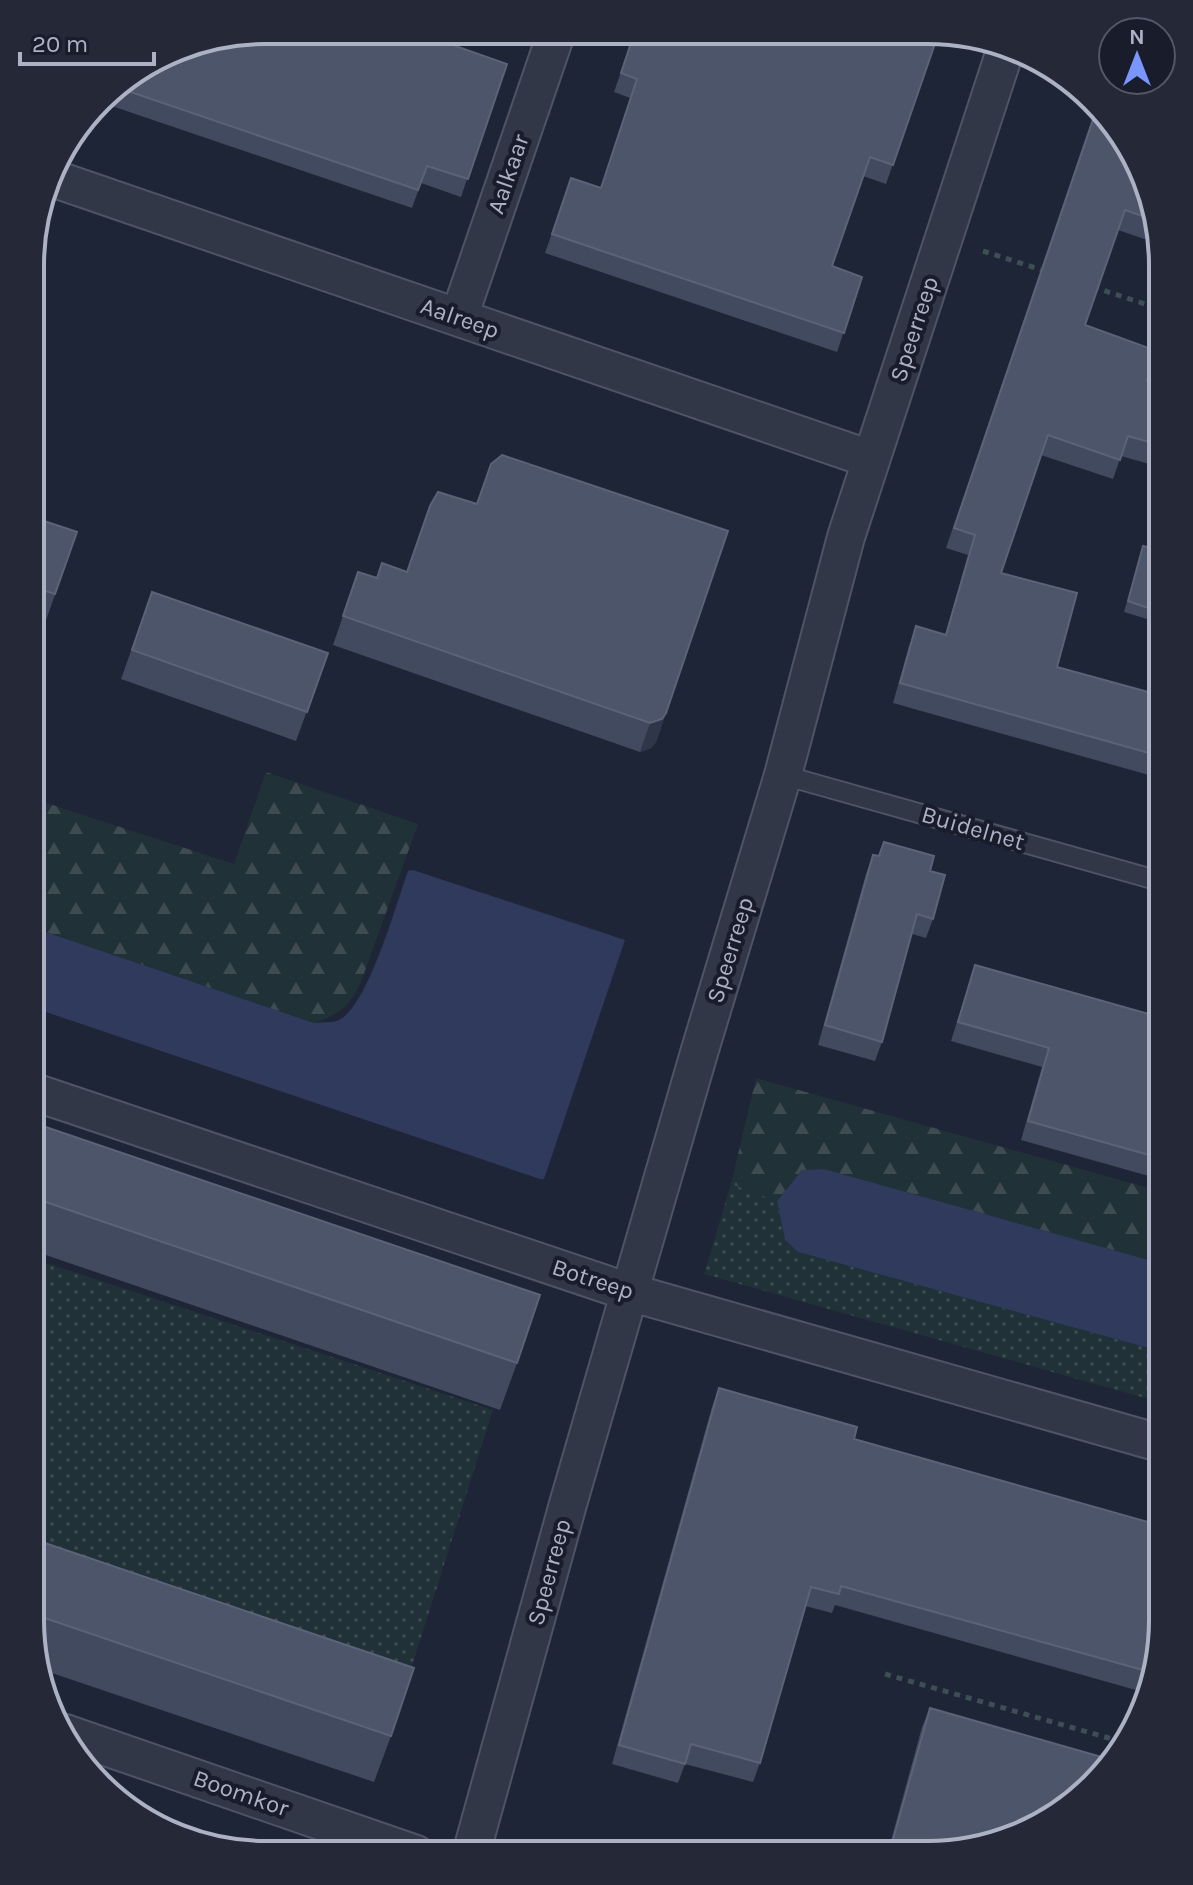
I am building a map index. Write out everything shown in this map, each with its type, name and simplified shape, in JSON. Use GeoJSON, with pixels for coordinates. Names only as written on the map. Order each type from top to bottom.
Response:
{"type":"FeatureCollection","features":[{"type":"Feature","properties":{"kind":"street","name":"Aalkaar"},"geometry":{"type":"LineString","coordinates":[[459,317],[553,44]]}},
{"type":"Feature","properties":{"kind":"street","name":"Speerreep"},"geometry":{"type":"LineString","coordinates":[[475,1841],[629,1292],[783,775],[846,537],[1003,58]]}},
{"type":"Feature","properties":{"kind":"street","name":"Aalreep"},"geometry":{"type":"LineString","coordinates":[[61,181],[870,459]]}},
{"type":"Feature","properties":{"kind":"street","name":"Botreep"},"geometry":{"type":"LineString","coordinates":[[44,1095],[629,1292],[1149,1440]]}},
{"type":"Feature","properties":{"kind":"street","name":"Boomkor"},"geometry":{"type":"LineString","coordinates":[[79,1738],[378,1841]]}},
{"type":"Feature","properties":{"kind":"lane","name":"Buidelnet"},"geometry":{"type":"LineString","coordinates":[[783,775],[1149,878]]}},
{"type":"Feature","properties":{"kind":"path"},"geometry":{"type":"LineString","coordinates":[[944,238],[1046,271]]}},
{"type":"Feature","properties":{"kind":"path"},"geometry":{"type":"LineString","coordinates":[[1090,286],[1149,305]]}},
{"type":"Feature","properties":{"kind":"path"},"geometry":{"type":"LineString","coordinates":[[885,1674],[1114,1740]]}},
{"type":"Feature","properties":{"kind":"green space"},"geometry":{"type":"Polygon","coordinates":[[[266,772],[418,824],[361,982],[348,1004],[314,1023],[44,931],[44,802],[234,864],[266,772]]]}},
{"type":"Feature","properties":{"kind":"green space"},"geometry":{"type":"Polygon","coordinates":[[[756,1078],[1149,1188],[1149,1260],[824,1169],[802,1170],[777,1201],[731,1184],[756,1078]]]}},
{"type":"Feature","properties":{"kind":"green space"},"geometry":{"type":"Polygon","coordinates":[[[731,1184],[777,1201],[785,1240],[798,1252],[1149,1348],[1149,1399],[704,1274],[731,1184]]]}},
{"type":"Feature","properties":{"kind":"green space"},"geometry":{"type":"Polygon","coordinates":[[[44,1262],[493,1410],[398,1710],[44,1591],[44,1262]]]}},
{"type":"Feature","properties":{"kind":"water"},"geometry":{"type":"Polygon","coordinates":[[[413,870],[625,940],[544,1179],[44,1011],[44,931],[314,1023],[337,1021],[350,1011],[370,975],[408,871],[413,870]]]}},
{"type":"Feature","properties":{"kind":"water"},"geometry":{"type":"Polygon","coordinates":[[[824,1169],[1149,1260],[1149,1348],[798,1252],[785,1240],[777,1201],[802,1170],[824,1169]]]}},
{"type":"Feature","properties":{"kind":"building"},"geometry":{"type":"Polygon","coordinates":[[[450,44],[507,64],[468,179],[427,166],[418,190],[129,91],[180,61],[236,46],[450,44]]]}},
{"type":"Feature","properties":{"kind":"building"},"geometry":{"type":"Polygon","coordinates":[[[631,44],[935,44],[893,165],[870,157],[832,266],[862,277],[844,333],[552,234],[571,178],[601,188],[637,79],[621,73],[631,44]]]}},
{"type":"Feature","properties":{"kind":"building"},"geometry":{"type":"Polygon","coordinates":[[[1093,119],[1119,154],[1132,180],[1143,216],[1125,210],[1085,325],[1149,348],[1149,442],[1128,436],[1120,460],[1048,435],[1001,573],[1077,593],[1057,667],[1149,692],[1149,753],[900,683],[916,626],[946,635],[975,535],[954,528],[1093,119]]]}},
{"type":"Feature","properties":{"kind":"building"},"geometry":{"type":"Polygon","coordinates":[[[502,455],[728,531],[662,719],[650,723],[343,616],[358,572],[377,578],[382,563],[407,572],[430,506],[438,492],[477,504],[491,464],[502,455]]]}},
{"type":"Feature","properties":{"kind":"building"},"geometry":{"type":"Polygon","coordinates":[[[44,521],[77,532],[55,594],[44,590],[44,521]]]}},
{"type":"Feature","properties":{"kind":"building"},"geometry":{"type":"Polygon","coordinates":[[[1143,546],[1149,548],[1149,608],[1128,601],[1143,546]]]}},
{"type":"Feature","properties":{"kind":"building"},"geometry":{"type":"Polygon","coordinates":[[[152,592],[328,653],[307,712],[132,650],[152,592]]]}},
{"type":"Feature","properties":{"kind":"building"},"geometry":{"type":"Polygon","coordinates":[[[884,842],[934,856],[930,871],[945,875],[933,919],[917,914],[882,1042],[825,1025],[873,855],[879,856],[884,842]]]}},
{"type":"Feature","properties":{"kind":"building"},"geometry":{"type":"Polygon","coordinates":[[[975,965],[1149,1014],[1149,1155],[1028,1121],[1049,1048],[958,1022],[975,965]]]}},
{"type":"Feature","properties":{"kind":"building"},"geometry":{"type":"Polygon","coordinates":[[[44,1126],[540,1295],[517,1363],[44,1201],[44,1126]]]}},
{"type":"Feature","properties":{"kind":"building"},"geometry":{"type":"Polygon","coordinates":[[[719,1388],[857,1427],[854,1439],[1149,1522],[1149,1634],[1143,1670],[841,1586],[839,1594],[811,1587],[760,1763],[691,1744],[685,1764],[619,1745],[719,1388]]]}},
{"type":"Feature","properties":{"kind":"building"},"geometry":{"type":"Polygon","coordinates":[[[44,1543],[414,1668],[391,1736],[44,1618],[44,1543]]]}},
{"type":"Feature","properties":{"kind":"building"},"geometry":{"type":"Polygon","coordinates":[[[930,1708],[1101,1757],[1074,1786],[1051,1804],[1013,1824],[957,1839],[893,1841],[930,1708]]]}}]}
